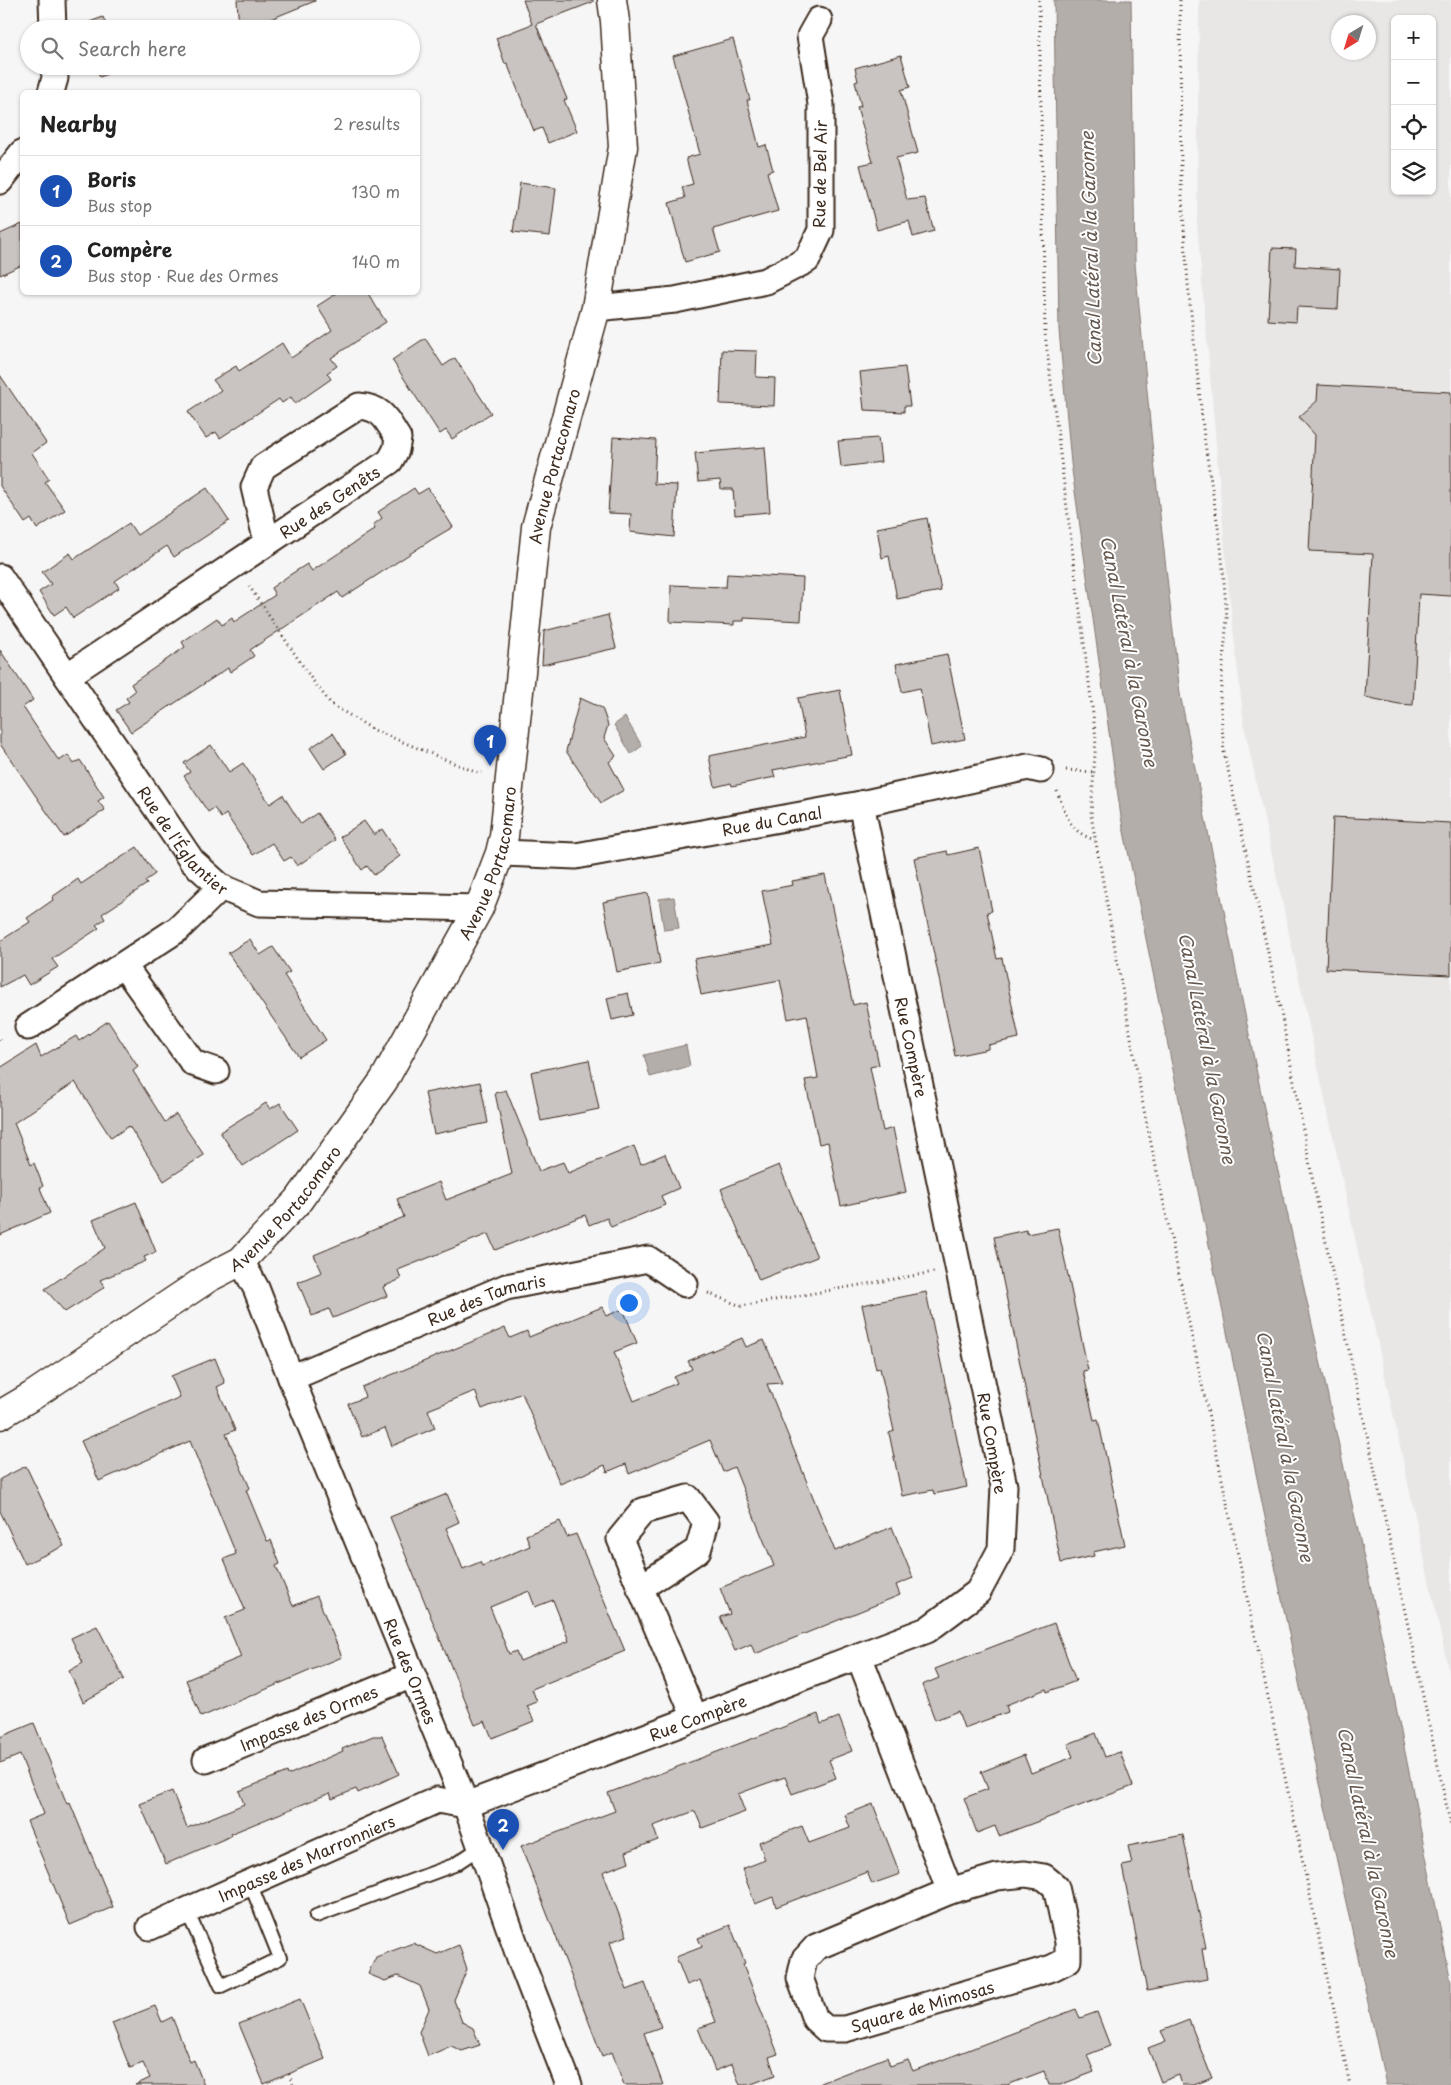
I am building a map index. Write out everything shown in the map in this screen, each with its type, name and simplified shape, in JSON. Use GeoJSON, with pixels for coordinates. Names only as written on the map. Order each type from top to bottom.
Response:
{"type":"FeatureCollection","features":[{"type":"Feature","properties":{"kind":"street"},"geometry":{"type":"LineString","coordinates":[[52,0],[53,20]]}},
{"type":"Feature","properties":{"kind":"street","name":"Avenue Portacomaro"},"geometry":{"type":"LineString","coordinates":[[0,1415],[32,1396],[208,1278],[241,1261],[298,1201],[384,1080],[479,908],[500,853],[504,836],[536,527],[596,308],[623,147],[612,0]]}},
{"type":"Feature","properties":{"kind":"street","name":"Rue de Bel Air"},"geometry":{"type":"LineString","coordinates":[[596,308],[675,300],[766,281],[807,260],[822,230],[821,104],[810,36],[819,20]]}},
{"type":"Feature","properties":{"kind":"street"},"geometry":{"type":"LineString","coordinates":[[52,90],[55,75]]}},
{"type":"Feature","properties":{"kind":"street"},"geometry":{"type":"LineString","coordinates":[[0,181],[20,155]]}},
{"type":"Feature","properties":{"kind":"street","name":"Rue des Genêts"},"geometry":{"type":"LineString","coordinates":[[67,676],[234,565],[267,543],[390,461],[396,450],[398,438],[382,413],[371,407],[359,406],[263,467],[254,487],[267,543]]}},
{"type":"Feature","properties":{"kind":"street","name":"Rue de l'Églantier"},"geometry":{"type":"LineString","coordinates":[[4,591],[67,676],[192,861],[221,888],[259,903],[479,908]]}},
{"type":"Feature","properties":{"kind":"street","name":"Rue du Canal"},"geometry":{"type":"LineString","coordinates":[[500,853],[576,856],[862,804],[1028,766],[1041,770]]}},
{"type":"Feature","properties":{"kind":"street","name":"Rue Compère"},"geometry":{"type":"LineString","coordinates":[[466,1806],[927,1630],[978,1592],[1001,1549],[1004,1486],[862,804]]}},
{"type":"Feature","properties":{"kind":"street"},"geometry":{"type":"LineString","coordinates":[[28,1027],[178,929],[221,888]]}},
{"type":"Feature","properties":{"kind":"street"},"geometry":{"type":"LineString","coordinates":[[124,966],[193,1063],[216,1071]]}},
{"type":"Feature","properties":{"kind":"street","name":"Rue des Tamaris"},"geometry":{"type":"LineString","coordinates":[[291,1378],[506,1287],[648,1259],[684,1284]]}},
{"type":"Feature","properties":{"kind":"street","name":"Rue des Ormes"},"geometry":{"type":"LineString","coordinates":[[241,1261],[256,1288],[466,1806],[522,1964],[569,2085]]}},
{"type":"Feature","properties":{"kind":"street"},"geometry":{"type":"LineString","coordinates":[[640,1588],[695,1718]]}},
{"type":"Feature","properties":{"kind":"street"},"geometry":{"type":"LineString","coordinates":[[859,1656],[950,1891]]}},
{"type":"Feature","properties":{"kind":"street","name":"Impasse des Ormes"},"geometry":{"type":"LineString","coordinates":[[206,1760],[412,1675]]}},
{"type":"Feature","properties":{"kind":"street","name":"Impasse des Marronniers"},"geometry":{"type":"LineString","coordinates":[[150,1927],[437,1800],[466,1806]]}},
{"type":"Feature","properties":{"kind":"street","name":"Square de Mimosas"},"geometry":{"type":"LineString","coordinates":[[1025,1874],[1044,1878],[1056,1887],[1068,1942],[1068,1960],[1052,1968],[846,2028],[826,2029],[814,2020],[800,1978],[804,1960],[816,1947],[950,1891],[997,1877],[1025,1874]]}},
{"type":"Feature","properties":{"kind":"lane"},"geometry":{"type":"LineString","coordinates":[[316,1916],[454,1864],[481,1847]]}},
{"type":"Feature","properties":{"kind":"lane"},"geometry":{"type":"LineString","coordinates":[[187,1911],[221,1986],[280,1958],[250,1883]]}},
{"type":"Feature","properties":{"kind":"path"},"geometry":{"type":"LineString","coordinates":[[1039,0],[1045,334],[1096,738],[1091,815],[1144,1110],[1350,2085]]}},
{"type":"Feature","properties":{"kind":"path"},"geometry":{"type":"LineString","coordinates":[[1180,0],[1181,182],[1188,284],[1204,437],[1221,546],[1227,618],[1220,699],[1224,752],[1280,1007],[1313,1182],[1451,1827]]}},
{"type":"Feature","properties":{"kind":"path"},"geometry":{"type":"LineString","coordinates":[[234,565],[311,678],[331,704],[374,730],[473,772],[510,777]]}},
{"type":"Feature","properties":{"kind":"path"},"geometry":{"type":"LineString","coordinates":[[1041,770],[1053,782],[1071,825],[1081,836],[1096,841]]}},
{"type":"Feature","properties":{"kind":"path"},"geometry":{"type":"LineString","coordinates":[[684,1284],[741,1306],[959,1268]]}},
{"type":"Feature","properties":{"kind":"path"},"geometry":{"type":"LineString","coordinates":[[289,2074],[293,2085]]}},
{"type":"Feature","properties":{"kind":"shaded area"},"geometry":{"type":"Polygon","coordinates":[[[1199,0],[1451,0],[1451,1682],[1244,726],[1228,584],[1197,225],[1199,0]]]}},
{"type":"Feature","properties":{"kind":"water","name":"Canal Latéral à la Garonne"},"geometry":{"type":"Polygon","coordinates":[[[1054,0],[1131,0],[1135,264],[1152,443],[1180,694],[1265,1113],[1386,1657],[1451,1982],[1451,2085],[1386,2085],[1317,1770],[1121,817],[1071,463],[1059,330],[1054,0]]]}},
{"type":"Feature","properties":{"kind":"water"},"geometry":{"type":"Polygon","coordinates":[[[625,717],[642,746],[631,754],[614,725],[625,717]]]}},
{"type":"Feature","properties":{"kind":"water"},"geometry":{"type":"Polygon","coordinates":[[[674,897],[679,928],[664,930],[659,899],[674,897]]]}},
{"type":"Feature","properties":{"kind":"water"},"geometry":{"type":"Polygon","coordinates":[[[686,1045],[690,1066],[650,1077],[644,1055],[686,1045]]]}},
{"type":"Feature","properties":{"kind":"building"},"geometry":{"type":"Polygon","coordinates":[[[237,0],[315,0],[268,20],[238,20],[237,0]]]}},
{"type":"Feature","properties":{"kind":"building"},"geometry":{"type":"Polygon","coordinates":[[[523,0],[593,0],[593,2],[536,24],[567,99],[564,100],[577,131],[548,143],[542,128],[534,131],[507,63],[505,64],[496,38],[532,24],[523,0]]]}},
{"type":"Feature","properties":{"kind":"building"},"geometry":{"type":"Polygon","coordinates":[[[733,39],[750,100],[747,100],[759,147],[766,145],[773,170],[767,172],[778,211],[713,229],[720,252],[685,262],[669,203],[685,198],[682,187],[693,184],[686,158],[700,154],[673,56],[733,39]]]}},
{"type":"Feature","properties":{"kind":"building"},"geometry":{"type":"Polygon","coordinates":[[[901,55],[910,87],[901,90],[918,153],[896,158],[907,200],[925,198],[934,231],[913,237],[909,221],[877,230],[860,165],[873,162],[857,107],[861,106],[855,82],[858,81],[855,68],[901,55]]]}},
{"type":"Feature","properties":{"kind":"building"},"geometry":{"type":"Polygon","coordinates":[[[520,183],[556,188],[550,236],[513,232],[520,183]]]}},
{"type":"Feature","properties":{"kind":"building"},"geometry":{"type":"Polygon","coordinates":[[[20,225],[20,266],[0,275],[0,234],[20,225]]]}},
{"type":"Feature","properties":{"kind":"building"},"geometry":{"type":"Polygon","coordinates":[[[1272,248],[1296,249],[1295,266],[1340,269],[1338,309],[1297,307],[1296,322],[1268,320],[1272,248]]]}},
{"type":"Feature","properties":{"kind":"building"},"geometry":{"type":"Polygon","coordinates":[[[334,295],[369,295],[386,322],[331,358],[337,366],[327,373],[331,379],[295,404],[291,397],[282,403],[279,399],[220,438],[216,432],[206,438],[188,412],[221,390],[213,380],[236,366],[239,371],[282,343],[291,358],[332,330],[317,306],[334,295]]]}},
{"type":"Feature","properties":{"kind":"building"},"geometry":{"type":"Polygon","coordinates":[[[425,338],[443,366],[455,358],[491,413],[452,439],[446,430],[440,434],[392,360],[425,338]]]}},
{"type":"Feature","properties":{"kind":"building"},"geometry":{"type":"Polygon","coordinates":[[[722,350],[757,351],[756,377],[775,378],[774,406],[720,404],[722,350]]]}},
{"type":"Feature","properties":{"kind":"building"},"geometry":{"type":"Polygon","coordinates":[[[905,367],[910,406],[904,406],[904,412],[864,410],[860,372],[905,367]]]}},
{"type":"Feature","properties":{"kind":"building"},"geometry":{"type":"Polygon","coordinates":[[[0,375],[46,443],[32,453],[49,479],[45,482],[65,510],[37,529],[31,519],[25,523],[0,486],[0,375]]]}},
{"type":"Feature","properties":{"kind":"building"},"geometry":{"type":"Polygon","coordinates":[[[1318,385],[1451,392],[1451,596],[1419,594],[1413,705],[1365,697],[1373,554],[1309,551],[1315,435],[1299,417],[1317,401],[1318,385]]]}},
{"type":"Feature","properties":{"kind":"building"},"geometry":{"type":"Polygon","coordinates":[[[613,437],[656,440],[654,484],[677,485],[674,537],[630,532],[631,514],[608,513],[613,437]]]}},
{"type":"Feature","properties":{"kind":"building"},"geometry":{"type":"Polygon","coordinates":[[[878,438],[881,462],[841,467],[838,441],[878,438]]]}},
{"type":"Feature","properties":{"kind":"building"},"geometry":{"type":"Polygon","coordinates":[[[765,447],[770,512],[735,515],[733,489],[721,489],[720,480],[698,482],[695,453],[765,447]]]}},
{"type":"Feature","properties":{"kind":"building"},"geometry":{"type":"Polygon","coordinates":[[[207,488],[229,521],[174,557],[167,546],[115,581],[119,588],[73,618],[66,607],[54,615],[39,592],[51,584],[42,572],[70,553],[74,559],[129,523],[137,535],[207,488]]]}},
{"type":"Feature","properties":{"kind":"building"},"geometry":{"type":"Polygon","coordinates":[[[414,488],[418,494],[428,488],[453,527],[342,598],[338,592],[250,650],[254,656],[230,672],[228,668],[131,732],[116,710],[129,702],[126,698],[135,691],[131,684],[185,647],[182,642],[217,618],[222,625],[232,618],[234,622],[275,595],[271,588],[288,576],[307,564],[312,571],[375,529],[373,525],[382,518],[378,512],[414,488]]]}},
{"type":"Feature","properties":{"kind":"building"},"geometry":{"type":"Polygon","coordinates":[[[927,518],[941,591],[897,599],[889,556],[882,558],[877,528],[927,518]]]}},
{"type":"Feature","properties":{"kind":"building"},"geometry":{"type":"Polygon","coordinates":[[[727,574],[803,578],[801,621],[744,618],[744,621],[734,621],[734,625],[670,622],[671,585],[726,587],[727,574]]]}},
{"type":"Feature","properties":{"kind":"building"},"geometry":{"type":"Polygon","coordinates":[[[608,615],[616,648],[542,665],[544,631],[608,615]]]}},
{"type":"Feature","properties":{"kind":"building"},"geometry":{"type":"Polygon","coordinates":[[[0,650],[33,700],[23,707],[59,761],[68,755],[74,764],[80,760],[104,797],[98,801],[105,810],[64,837],[0,744],[0,650]]]}},
{"type":"Feature","properties":{"kind":"building"},"geometry":{"type":"Polygon","coordinates":[[[947,654],[965,739],[931,746],[920,688],[902,692],[896,664],[947,654]]]}},
{"type":"Feature","properties":{"kind":"building"},"geometry":{"type":"Polygon","coordinates":[[[840,690],[852,755],[773,770],[775,777],[732,786],[731,783],[715,787],[709,756],[805,737],[798,698],[840,690]]]}},
{"type":"Feature","properties":{"kind":"building"},"geometry":{"type":"Polygon","coordinates":[[[580,698],[602,708],[608,725],[604,738],[616,756],[609,762],[624,790],[601,803],[566,751],[580,698]]]}},
{"type":"Feature","properties":{"kind":"building"},"geometry":{"type":"Polygon","coordinates":[[[333,733],[346,754],[324,769],[310,748],[333,733]]]}},
{"type":"Feature","properties":{"kind":"building"},"geometry":{"type":"Polygon","coordinates":[[[211,745],[229,772],[243,763],[270,804],[283,795],[301,824],[317,813],[335,840],[297,866],[291,857],[284,861],[272,843],[253,855],[226,814],[221,818],[214,808],[208,812],[184,776],[190,772],[184,763],[211,745]]]}},
{"type":"Feature","properties":{"kind":"building"},"geometry":{"type":"Polygon","coordinates":[[[1333,817],[1451,823],[1451,975],[1326,969],[1333,817]]]}},
{"type":"Feature","properties":{"kind":"building"},"geometry":{"type":"Polygon","coordinates":[[[364,821],[374,835],[382,829],[400,856],[374,875],[367,866],[362,870],[340,837],[364,821]]]}},
{"type":"Feature","properties":{"kind":"building"},"geometry":{"type":"Polygon","coordinates":[[[137,847],[155,874],[145,881],[147,884],[102,914],[105,919],[96,925],[99,928],[52,959],[58,967],[29,985],[23,975],[0,987],[0,941],[30,922],[27,918],[78,879],[81,884],[137,847]]]}},
{"type":"Feature","properties":{"kind":"building"},"geometry":{"type":"Polygon","coordinates":[[[979,848],[992,911],[987,912],[997,959],[1002,958],[1019,1038],[988,1045],[988,1049],[955,1056],[914,858],[947,851],[948,855],[979,848]]]}},
{"type":"Feature","properties":{"kind":"building"},"geometry":{"type":"Polygon","coordinates":[[[825,875],[853,1005],[866,1002],[879,1065],[870,1067],[883,1131],[893,1128],[906,1192],[841,1206],[828,1142],[819,1144],[805,1080],[818,1078],[807,1015],[788,1019],[780,980],[701,995],[694,959],[773,945],[762,891],[793,885],[792,881],[825,875]]]}},
{"type":"Feature","properties":{"kind":"building"},"geometry":{"type":"Polygon","coordinates":[[[648,893],[660,963],[617,972],[603,902],[648,893]]]}},
{"type":"Feature","properties":{"kind":"building"},"geometry":{"type":"Polygon","coordinates":[[[250,939],[260,955],[273,947],[290,972],[284,975],[326,1040],[299,1057],[228,953],[250,939]]]}},
{"type":"Feature","properties":{"kind":"building"},"geometry":{"type":"Polygon","coordinates":[[[628,993],[633,1015],[612,1020],[607,998],[628,993]]]}},
{"type":"Feature","properties":{"kind":"building"},"geometry":{"type":"Polygon","coordinates":[[[108,1021],[138,1067],[133,1071],[165,1122],[176,1114],[204,1155],[164,1181],[129,1126],[111,1138],[75,1082],[14,1123],[31,1165],[34,1163],[43,1186],[40,1188],[50,1213],[0,1235],[0,1068],[36,1045],[41,1057],[76,1036],[79,1041],[108,1021]]]}},
{"type":"Feature","properties":{"kind":"building"},"geometry":{"type":"Polygon","coordinates":[[[589,1060],[599,1109],[541,1121],[531,1072],[589,1060]]]}},
{"type":"Feature","properties":{"kind":"building"},"geometry":{"type":"Polygon","coordinates":[[[480,1082],[488,1123],[434,1134],[425,1093],[480,1082]]]}},
{"type":"Feature","properties":{"kind":"building"},"geometry":{"type":"Polygon","coordinates":[[[506,1090],[539,1171],[563,1162],[568,1173],[634,1146],[641,1164],[665,1154],[679,1188],[661,1196],[665,1205],[611,1227],[607,1218],[589,1225],[585,1215],[495,1250],[488,1234],[398,1270],[401,1279],[383,1287],[387,1296],[333,1318],[329,1309],[312,1316],[298,1282],[322,1272],[314,1255],[404,1217],[397,1199],[439,1182],[446,1200],[512,1174],[495,1093],[506,1090]]]}},
{"type":"Feature","properties":{"kind":"building"},"geometry":{"type":"Polygon","coordinates":[[[266,1103],[270,1109],[280,1103],[298,1130],[243,1166],[220,1132],[266,1103]]]}},
{"type":"Feature","properties":{"kind":"building"},"geometry":{"type":"Polygon","coordinates":[[[779,1165],[817,1257],[759,1280],[721,1189],[779,1165]]]}},
{"type":"Feature","properties":{"kind":"building"},"geometry":{"type":"Polygon","coordinates":[[[136,1202],[156,1252],[144,1257],[146,1261],[100,1280],[105,1287],[65,1312],[45,1289],[105,1248],[93,1220],[136,1202]]]}},
{"type":"Feature","properties":{"kind":"building"},"geometry":{"type":"Polygon","coordinates":[[[1058,1228],[1088,1370],[1083,1371],[1094,1420],[1098,1419],[1125,1545],[1093,1552],[1094,1556],[1061,1563],[994,1237],[1026,1230],[1027,1234],[1058,1228]]]}},
{"type":"Feature","properties":{"kind":"building"},"geometry":{"type":"Polygon","coordinates":[[[926,1292],[967,1487],[934,1494],[933,1490],[902,1496],[889,1433],[894,1431],[880,1368],[876,1369],[862,1305],[926,1292]]]}},
{"type":"Feature","properties":{"kind":"building"},"geometry":{"type":"Polygon","coordinates":[[[602,1307],[606,1316],[623,1309],[637,1343],[614,1352],[634,1401],[677,1383],[674,1377],[692,1369],[688,1361],[742,1338],[746,1347],[764,1340],[782,1383],[767,1384],[835,1551],[892,1527],[913,1578],[896,1585],[900,1595],[755,1654],[751,1644],[735,1651],[720,1617],[730,1614],[720,1588],[774,1566],[734,1467],[723,1472],[710,1440],[629,1474],[626,1464],[607,1472],[605,1465],[560,1484],[522,1393],[482,1409],[475,1391],[428,1410],[435,1428],[392,1446],[385,1428],[362,1437],[348,1404],[365,1397],[362,1387],[505,1328],[510,1338],[527,1331],[529,1337],[602,1307]]]}},
{"type":"Feature","properties":{"kind":"building"},"geometry":{"type":"Polygon","coordinates":[[[215,1358],[225,1383],[217,1387],[235,1430],[226,1434],[250,1488],[246,1490],[267,1541],[271,1540],[280,1564],[276,1566],[293,1606],[317,1596],[342,1657],[201,1717],[186,1680],[241,1657],[225,1618],[245,1610],[224,1559],[236,1554],[190,1441],[99,1481],[81,1441],[180,1397],[171,1376],[215,1358]]]}},
{"type":"Feature","properties":{"kind":"building"},"geometry":{"type":"Polygon","coordinates":[[[26,1466],[64,1546],[25,1564],[0,1511],[0,1479],[26,1466]]]}},
{"type":"Feature","properties":{"kind":"building"},"geometry":{"type":"Polygon","coordinates":[[[447,1494],[459,1522],[446,1528],[463,1569],[480,1562],[482,1566],[530,1546],[526,1535],[560,1521],[567,1537],[576,1534],[625,1651],[532,1689],[537,1702],[527,1706],[534,1721],[492,1738],[485,1721],[475,1725],[390,1517],[447,1494]],[[529,1591],[490,1607],[509,1654],[516,1651],[520,1661],[569,1641],[553,1600],[535,1607],[529,1591]]]}},
{"type":"Feature","properties":{"kind":"building"},"geometry":{"type":"Polygon","coordinates":[[[1054,1623],[1076,1681],[1047,1692],[1046,1689],[1006,1705],[1008,1712],[964,1728],[958,1711],[935,1720],[922,1685],[939,1678],[935,1669],[1054,1623]]]}},
{"type":"Feature","properties":{"kind":"building"},"geometry":{"type":"Polygon","coordinates":[[[97,1626],[124,1679],[83,1702],[69,1671],[83,1663],[71,1638],[97,1626]]]}},
{"type":"Feature","properties":{"kind":"building"},"geometry":{"type":"Polygon","coordinates":[[[818,1714],[821,1724],[839,1717],[852,1751],[829,1760],[836,1778],[792,1794],[785,1777],[762,1785],[738,1794],[745,1812],[702,1828],[695,1811],[653,1826],[658,1840],[626,1852],[629,1862],[603,1872],[627,1936],[610,1942],[618,1967],[627,1990],[645,1983],[661,2027],[644,2033],[663,2085],[624,2085],[612,2052],[602,2056],[521,1846],[615,1811],[608,1793],[818,1714]]]}},
{"type":"Feature","properties":{"kind":"building"},"geometry":{"type":"Polygon","coordinates":[[[34,1723],[67,1804],[70,1803],[113,1907],[70,1925],[27,1821],[44,1814],[20,1755],[0,1763],[0,1737],[34,1723]]]}},
{"type":"Feature","properties":{"kind":"building"},"geometry":{"type":"Polygon","coordinates":[[[1096,1733],[1105,1757],[1120,1752],[1133,1786],[999,1836],[995,1826],[977,1833],[964,1798],[988,1789],[981,1772],[1024,1755],[1031,1773],[1073,1757],[1068,1744],[1096,1733]]]}},
{"type":"Feature","properties":{"kind":"building"},"geometry":{"type":"Polygon","coordinates":[[[373,1736],[382,1736],[399,1774],[358,1793],[356,1789],[332,1799],[330,1793],[230,1834],[231,1836],[166,1864],[140,1804],[172,1791],[187,1828],[244,1804],[239,1791],[287,1772],[288,1775],[373,1736]]]}},
{"type":"Feature","properties":{"kind":"building"},"geometry":{"type":"Polygon","coordinates":[[[873,1804],[900,1874],[872,1884],[867,1872],[776,1907],[773,1897],[755,1904],[742,1869],[765,1860],[759,1842],[802,1826],[809,1843],[850,1828],[845,1815],[873,1804]]]}},
{"type":"Feature","properties":{"kind":"building"},"geometry":{"type":"Polygon","coordinates":[[[1183,1835],[1206,1948],[1202,1949],[1207,1979],[1147,1991],[1122,1866],[1132,1864],[1128,1846],[1183,1835]]]}},
{"type":"Feature","properties":{"kind":"building"},"geometry":{"type":"Polygon","coordinates":[[[730,1925],[778,2054],[769,2057],[775,2075],[749,2085],[740,2085],[732,2064],[715,2071],[698,2028],[716,2022],[700,1980],[687,1985],[676,1957],[702,1947],[698,1938],[730,1925]]]}},
{"type":"Feature","properties":{"kind":"building"},"geometry":{"type":"Polygon","coordinates":[[[413,1943],[437,1954],[459,1945],[467,1969],[454,2000],[462,2022],[473,2028],[480,2045],[462,2051],[451,2046],[428,2056],[419,2032],[429,2009],[420,1986],[398,1976],[385,1981],[368,1974],[376,1957],[413,1943]]]}},
{"type":"Feature","properties":{"kind":"building"},"geometry":{"type":"Polygon","coordinates":[[[300,1999],[325,2059],[264,2084],[239,2024],[300,1999]]]}},
{"type":"Feature","properties":{"kind":"building"},"geometry":{"type":"Polygon","coordinates":[[[155,2006],[162,2022],[172,2017],[190,2062],[194,2060],[204,2085],[135,2085],[150,2078],[143,2063],[130,2068],[112,2023],[155,2006]]]}},
{"type":"Feature","properties":{"kind":"building"},"geometry":{"type":"Polygon","coordinates":[[[1076,2009],[1080,2018],[1097,2012],[1110,2046],[1087,2055],[1094,2072],[1060,2085],[1049,2085],[1044,2071],[1007,2085],[820,2085],[820,2083],[887,2057],[890,2066],[908,2060],[913,2071],[1076,2009]]]}},
{"type":"Feature","properties":{"kind":"building"},"geometry":{"type":"Polygon","coordinates":[[[1189,2020],[1212,2078],[1194,2085],[1182,2085],[1179,2075],[1161,2082],[1148,2048],[1166,2041],[1161,2031],[1189,2020]]]}},
{"type":"Feature","properties":{"kind":"place","name":"Boris"},"geometry":{"type":"Point","coordinates":[490,766]}},
{"type":"Feature","properties":{"kind":"place","name":"Compère"},"geometry":{"type":"Point","coordinates":[503,1850]}}]}
